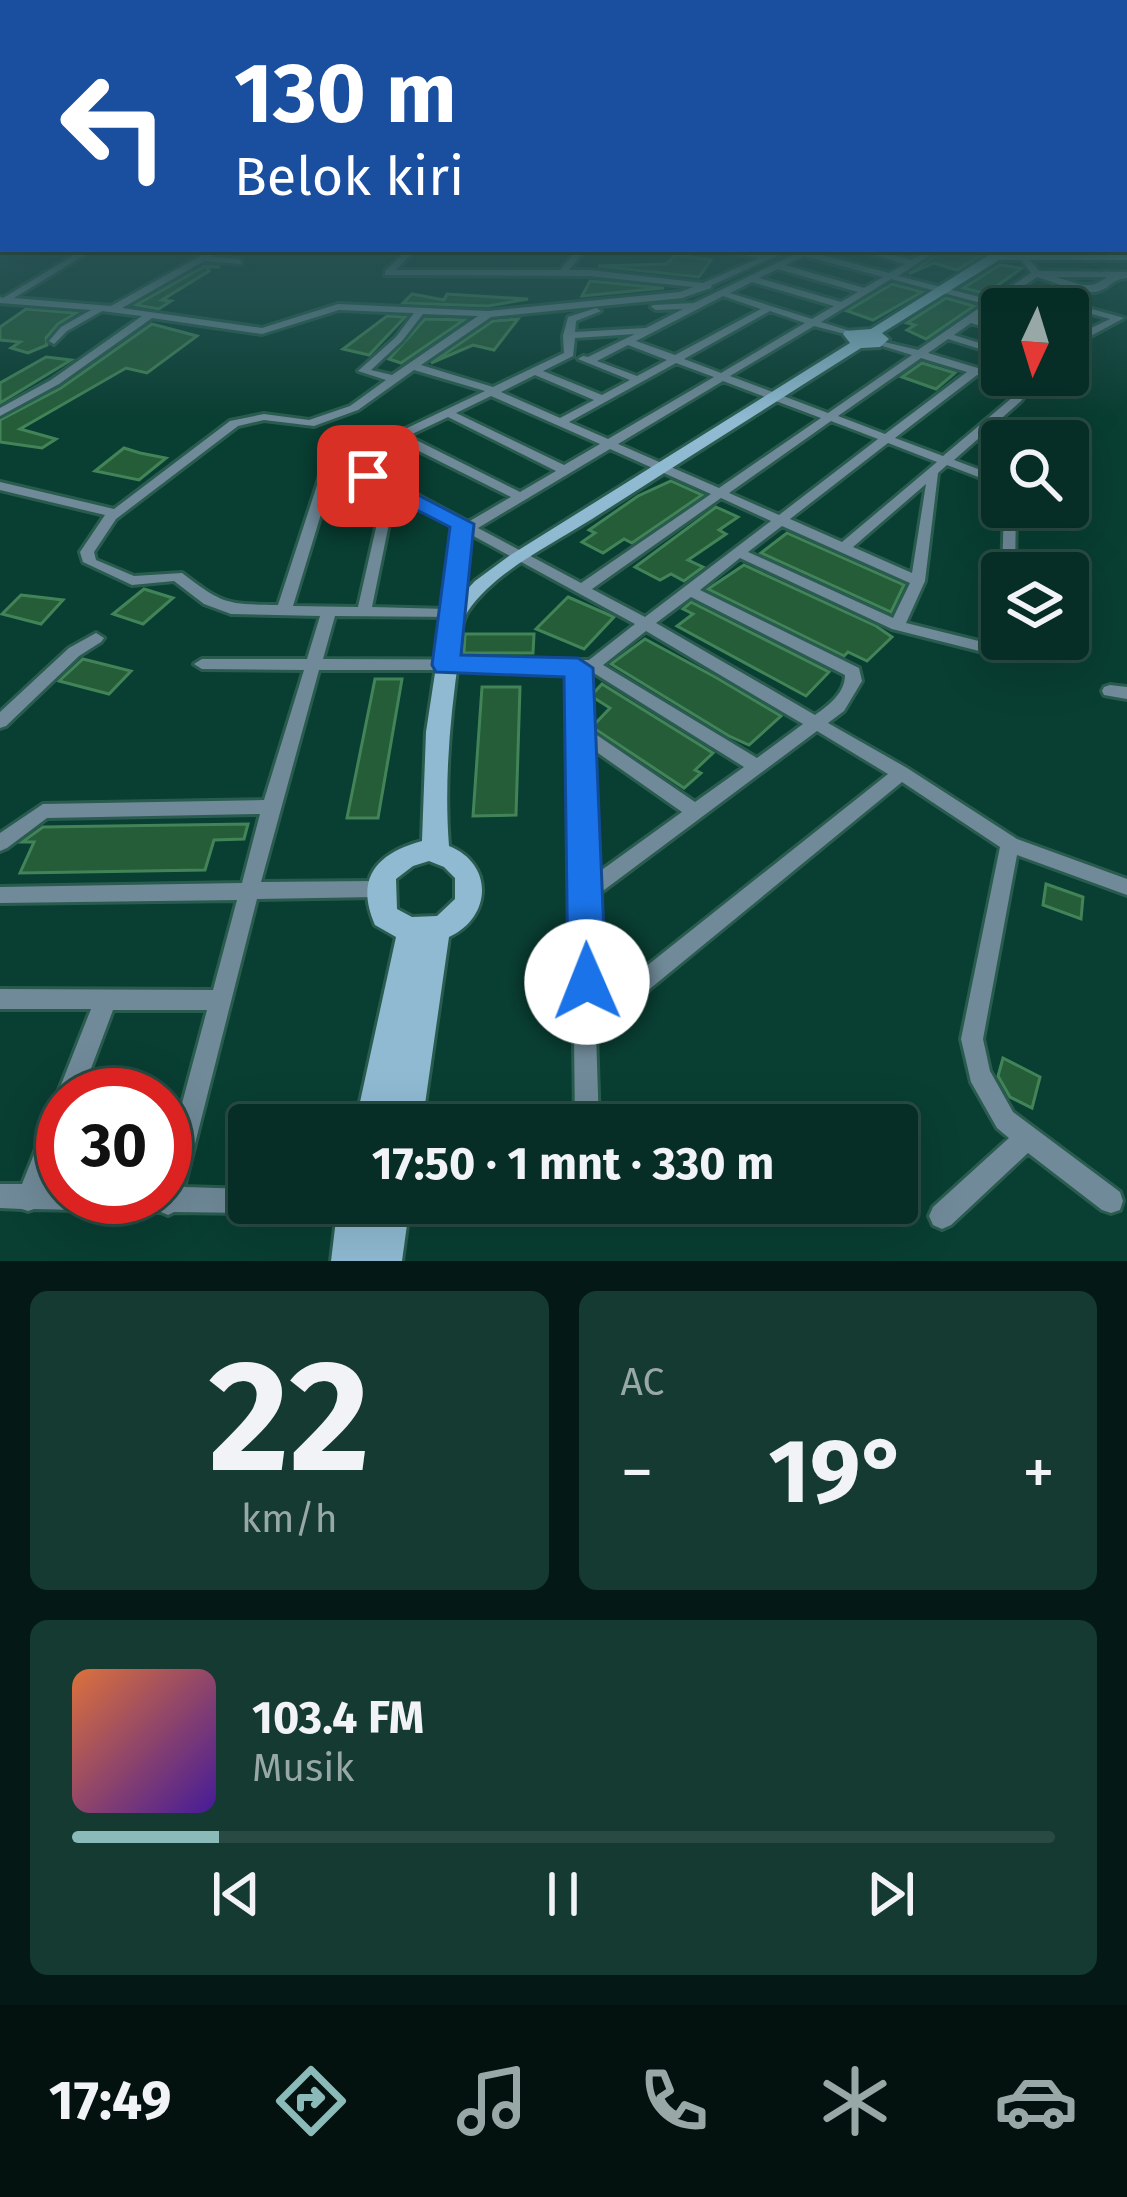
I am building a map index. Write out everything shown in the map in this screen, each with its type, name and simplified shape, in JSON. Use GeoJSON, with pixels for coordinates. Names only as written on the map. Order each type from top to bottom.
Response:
{"type":"FeatureCollection","features":[{"type":"Feature","properties":{"kind":"street"},"geometry":{"type":"LineString","coordinates":[[23,302],[262,331],[338,307],[488,314],[616,302]]}},
{"type":"Feature","properties":{"kind":"street"},"geometry":{"type":"LineString","coordinates":[[54,341],[64,328],[120,302]]}},
{"type":"Feature","properties":{"kind":"street"},"geometry":{"type":"LineString","coordinates":[[589,361],[706,302]]}},
{"type":"Feature","properties":{"kind":"street"},"geometry":{"type":"LineString","coordinates":[[750,302],[981,372]]}},
{"type":"Feature","properties":{"kind":"street"},"geometry":{"type":"LineString","coordinates":[[830,302],[841,305]]}},
{"type":"Feature","properties":{"kind":"street"},"geometry":{"type":"LineString","coordinates":[[465,526],[846,302]]}},
{"type":"Feature","properties":{"kind":"street"},"geometry":{"type":"LineString","coordinates":[[488,314],[354,409],[310,424],[264,417],[233,423],[115,515],[87,552],[91,562],[132,581],[177,576],[218,607],[454,614],[521,557],[922,302]]}},
{"type":"Feature","properties":{"kind":"street"},"geometry":{"type":"LineString","coordinates":[[569,354],[571,319],[586,311],[696,306]]}},
{"type":"Feature","properties":{"kind":"street"},"geometry":{"type":"LineString","coordinates":[[561,422],[769,308]]}},
{"type":"Feature","properties":{"kind":"street"},"geometry":{"type":"LineString","coordinates":[[1089,308],[1123,316]]}},
{"type":"Feature","properties":{"kind":"street"},"geometry":{"type":"LineString","coordinates":[[394,379],[363,371],[399,339],[420,312]]}},
{"type":"Feature","properties":{"kind":"street"},"geometry":{"type":"LineString","coordinates":[[582,589],[981,312]]}},
{"type":"Feature","properties":{"kind":"street"},"geometry":{"type":"LineString","coordinates":[[0,412],[44,388],[151,314]]}},
{"type":"Feature","properties":{"kind":"street"},"geometry":{"type":"LineString","coordinates":[[1091,333],[1123,316]]}},
{"type":"Feature","properties":{"kind":"street"},"geometry":{"type":"LineString","coordinates":[[970,320],[981,323]]}},
{"type":"Feature","properties":{"kind":"street"},"geometry":{"type":"LineString","coordinates":[[568,336],[652,329]]}},
{"type":"Feature","properties":{"kind":"street"},"geometry":{"type":"LineString","coordinates":[[947,336],[981,347]]}},
{"type":"Feature","properties":{"kind":"street"},"geometry":{"type":"LineString","coordinates":[[630,342],[981,474]]}},
{"type":"Feature","properties":{"kind":"street"},"geometry":{"type":"LineString","coordinates":[[284,610],[326,476],[346,463],[569,354],[639,380]]}},
{"type":"Feature","properties":{"kind":"street"},"geometry":{"type":"LineString","coordinates":[[413,366],[495,392],[918,581]]}},
{"type":"Feature","properties":{"kind":"street"},"geometry":{"type":"LineString","coordinates":[[585,666],[691,591],[882,438],[975,371]]}},
{"type":"Feature","properties":{"kind":"street"},"geometry":{"type":"LineString","coordinates":[[537,372],[602,399]]}},
{"type":"Feature","properties":{"kind":"street"},"geometry":{"type":"LineString","coordinates":[[44,388],[63,392]]}},
{"type":"Feature","properties":{"kind":"street"},"geometry":{"type":"LineString","coordinates":[[842,549],[1019,396]]}},
{"type":"Feature","properties":{"kind":"street"},"geometry":{"type":"LineString","coordinates":[[448,413],[562,469]]}},
{"type":"Feature","properties":{"kind":"street"},"geometry":{"type":"LineString","coordinates":[[399,436],[519,496]]}},
{"type":"Feature","properties":{"kind":"street"},"geometry":{"type":"LineString","coordinates":[[346,463],[646,624],[907,777],[1010,844],[1127,887]]}},
{"type":"Feature","properties":{"kind":"street"},"geometry":{"type":"LineString","coordinates":[[897,626],[918,581],[933,475]]}},
{"type":"Feature","properties":{"kind":"street"},"geometry":{"type":"LineString","coordinates":[[0,486],[115,515]]}},
{"type":"Feature","properties":{"kind":"street"},"geometry":{"type":"LineString","coordinates":[[364,612],[390,489]]}},
{"type":"Feature","properties":{"kind":"street"},"geometry":{"type":"LineString","coordinates":[[436,851],[432,802],[465,526]]}},
{"type":"Feature","properties":{"kind":"street"},"geometry":{"type":"LineString","coordinates":[[740,553],[897,626],[981,647]]}},
{"type":"Feature","properties":{"kind":"street"},"geometry":{"type":"LineString","coordinates":[[585,893],[838,707],[854,681],[853,672],[691,591]]}},
{"type":"Feature","properties":{"kind":"street"},"geometry":{"type":"LineString","coordinates":[[192,1112],[271,807],[329,611]]}},
{"type":"Feature","properties":{"kind":"street"},"geometry":{"type":"LineString","coordinates":[[0,722],[74,652],[96,638]]}},
{"type":"Feature","properties":{"kind":"street"},"geometry":{"type":"LineString","coordinates":[[202,664],[585,666],[757,766]]}},
{"type":"Feature","properties":{"kind":"street"},"geometry":{"type":"LineString","coordinates":[[585,666],[581,733],[587,1104]]}},
{"type":"Feature","properties":{"kind":"street"},"geometry":{"type":"LineString","coordinates":[[581,733],[694,811]]}},
{"type":"Feature","properties":{"kind":"street"},"geometry":{"type":"LineString","coordinates":[[587,1027],[907,777]]}},
{"type":"Feature","properties":{"kind":"street"},"geometry":{"type":"LineString","coordinates":[[0,843],[43,811],[271,807]]}},
{"type":"Feature","properties":{"kind":"street"},"geometry":{"type":"LineString","coordinates":[[1010,844],[972,1039],[979,1074],[994,1106],[1026,1138],[1111,1201]]}},
{"type":"Feature","properties":{"kind":"street"},"geometry":{"type":"LineString","coordinates":[[436,851],[454,856],[470,872],[472,894],[460,915],[424,930],[385,916],[377,889],[387,869],[406,855],[436,851]]}},
{"type":"Feature","properties":{"kind":"street"},"geometry":{"type":"LineString","coordinates":[[0,895],[377,889]]}},
{"type":"Feature","properties":{"kind":"street"},"geometry":{"type":"LineString","coordinates":[[378,1104],[424,930]]}},
{"type":"Feature","properties":{"kind":"street"},"geometry":{"type":"LineString","coordinates":[[407,1104],[424,930]]}},
{"type":"Feature","properties":{"kind":"street"},"geometry":{"type":"LineString","coordinates":[[0,998],[222,1000]]}},
{"type":"Feature","properties":{"kind":"street"},"geometry":{"type":"LineString","coordinates":[[79,1068],[106,998]]}},
{"type":"Feature","properties":{"kind":"street"},"geometry":{"type":"LineString","coordinates":[[942,1216],[1026,1138]]}},
{"type":"Feature","properties":{"kind":"street"},"geometry":{"type":"LineString","coordinates":[[28,1199],[36,1179]]}},
{"type":"Feature","properties":{"kind":"street"},"geometry":{"type":"LineString","coordinates":[[0,1196],[36,1199]]}},
{"type":"Feature","properties":{"kind":"street"},"geometry":{"type":"LineString","coordinates":[[192,1202],[228,1201]]}},
{"type":"Feature","properties":{"kind":"street"},"geometry":{"type":"LineString","coordinates":[[367,1253],[382,1224]]}},
{"type":"Feature","properties":{"kind":"building"},"geometry":{"type":"Polygon","coordinates":[[[142,302],[170,302],[159,309],[136,305],[142,302]]]}},
{"type":"Feature","properties":{"kind":"building"},"geometry":{"type":"Polygon","coordinates":[[[404,302],[512,302],[488,306],[404,302]]]}},
{"type":"Feature","properties":{"kind":"building"},"geometry":{"type":"Polygon","coordinates":[[[862,302],[905,302],[873,320],[847,311],[862,302]]]}},
{"type":"Feature","properties":{"kind":"building"},"geometry":{"type":"Polygon","coordinates":[[[940,302],[974,306],[926,339],[907,330],[915,325],[907,323],[940,302]]]}},
{"type":"Feature","properties":{"kind":"building"},"geometry":{"type":"Polygon","coordinates":[[[26,309],[76,313],[58,324],[46,338],[47,345],[28,353],[11,348],[20,342],[0,340],[0,327],[26,309]]]}},
{"type":"Feature","properties":{"kind":"building"},"geometry":{"type":"Polygon","coordinates":[[[387,316],[405,317],[369,355],[343,349],[387,316]]]}},
{"type":"Feature","properties":{"kind":"building"},"geometry":{"type":"Polygon","coordinates":[[[425,319],[464,320],[401,363],[389,359],[425,319]]]}},
{"type":"Feature","properties":{"kind":"building"},"geometry":{"type":"Polygon","coordinates":[[[518,319],[494,350],[473,345],[431,363],[493,321],[518,319]]]}},
{"type":"Feature","properties":{"kind":"building"},"geometry":{"type":"Polygon","coordinates":[[[152,324],[197,336],[147,373],[126,368],[20,429],[56,439],[42,448],[0,442],[0,420],[61,388],[152,324]]]}},
{"type":"Feature","properties":{"kind":"building"},"geometry":{"type":"Polygon","coordinates":[[[46,357],[71,360],[0,403],[0,383],[46,357]]]}},
{"type":"Feature","properties":{"kind":"building"},"geometry":{"type":"Polygon","coordinates":[[[922,363],[955,373],[936,389],[902,377],[922,363]]]}},
{"type":"Feature","properties":{"kind":"building"},"geometry":{"type":"Polygon","coordinates":[[[124,448],[166,458],[139,480],[95,471],[124,448]]]}},
{"type":"Feature","properties":{"kind":"building"},"geometry":{"type":"Polygon","coordinates":[[[671,481],[702,495],[632,543],[624,539],[603,553],[582,542],[595,533],[589,530],[638,496],[671,481]]]}},
{"type":"Feature","properties":{"kind":"building"},"geometry":{"type":"Polygon","coordinates":[[[716,507],[738,517],[719,530],[726,534],[688,560],[703,567],[684,581],[671,574],[660,580],[635,567],[716,507]]]}},
{"type":"Feature","properties":{"kind":"building"},"geometry":{"type":"Polygon","coordinates":[[[787,533],[904,585],[891,612],[761,553],[787,533]]]}},
{"type":"Feature","properties":{"kind":"building"},"geometry":{"type":"Polygon","coordinates":[[[744,565],[892,637],[867,661],[848,652],[844,656],[708,589],[744,565]]]}},
{"type":"Feature","properties":{"kind":"building"},"geometry":{"type":"Polygon","coordinates":[[[144,589],[173,598],[143,624],[113,614],[144,589]]]}},
{"type":"Feature","properties":{"kind":"building"},"geometry":{"type":"Polygon","coordinates":[[[21,595],[63,600],[41,624],[2,614],[21,595]]]}},
{"type":"Feature","properties":{"kind":"building"},"geometry":{"type":"Polygon","coordinates":[[[568,597],[614,617],[584,649],[536,629],[568,597]]]}},
{"type":"Feature","properties":{"kind":"building"},"geometry":{"type":"Polygon","coordinates":[[[691,602],[829,672],[806,696],[677,626],[693,614],[683,609],[691,602]]]}},
{"type":"Feature","properties":{"kind":"building"},"geometry":{"type":"Polygon","coordinates":[[[465,634],[534,634],[533,653],[464,653],[465,634]]]}},
{"type":"Feature","properties":{"kind":"building"},"geometry":{"type":"Polygon","coordinates":[[[645,639],[781,716],[749,745],[729,736],[611,664],[645,639]]]}},
{"type":"Feature","properties":{"kind":"building"},"geometry":{"type":"Polygon","coordinates":[[[83,659],[131,671],[109,694],[59,681],[83,659]]]}},
{"type":"Feature","properties":{"kind":"building"},"geometry":{"type":"Polygon","coordinates":[[[375,679],[402,679],[378,818],[347,818],[375,679]]]}},
{"type":"Feature","properties":{"kind":"building"},"geometry":{"type":"Polygon","coordinates":[[[602,684],[713,753],[695,770],[701,773],[684,788],[592,727],[610,708],[591,696],[602,684]]]}},
{"type":"Feature","properties":{"kind":"building"},"geometry":{"type":"Polygon","coordinates":[[[482,687],[520,687],[516,815],[473,816],[482,687]]]}},
{"type":"Feature","properties":{"kind":"building"},"geometry":{"type":"Polygon","coordinates":[[[248,824],[244,839],[214,840],[205,870],[20,873],[34,842],[22,842],[43,827],[248,824]]]}},
{"type":"Feature","properties":{"kind":"building"},"geometry":{"type":"Polygon","coordinates":[[[1046,884],[1083,897],[1081,919],[1043,905],[1046,884]]]}},
{"type":"Feature","properties":{"kind":"building"},"geometry":{"type":"Polygon","coordinates":[[[1003,1058],[1040,1077],[1032,1108],[1010,1097],[998,1076],[1003,1058]]]}},
{"type":"Feature","properties":{"kind":"route"},"geometry":{"type":"LineString","coordinates":[[368,476],[462,524],[446,665],[578,668],[587,982]]}}]}
